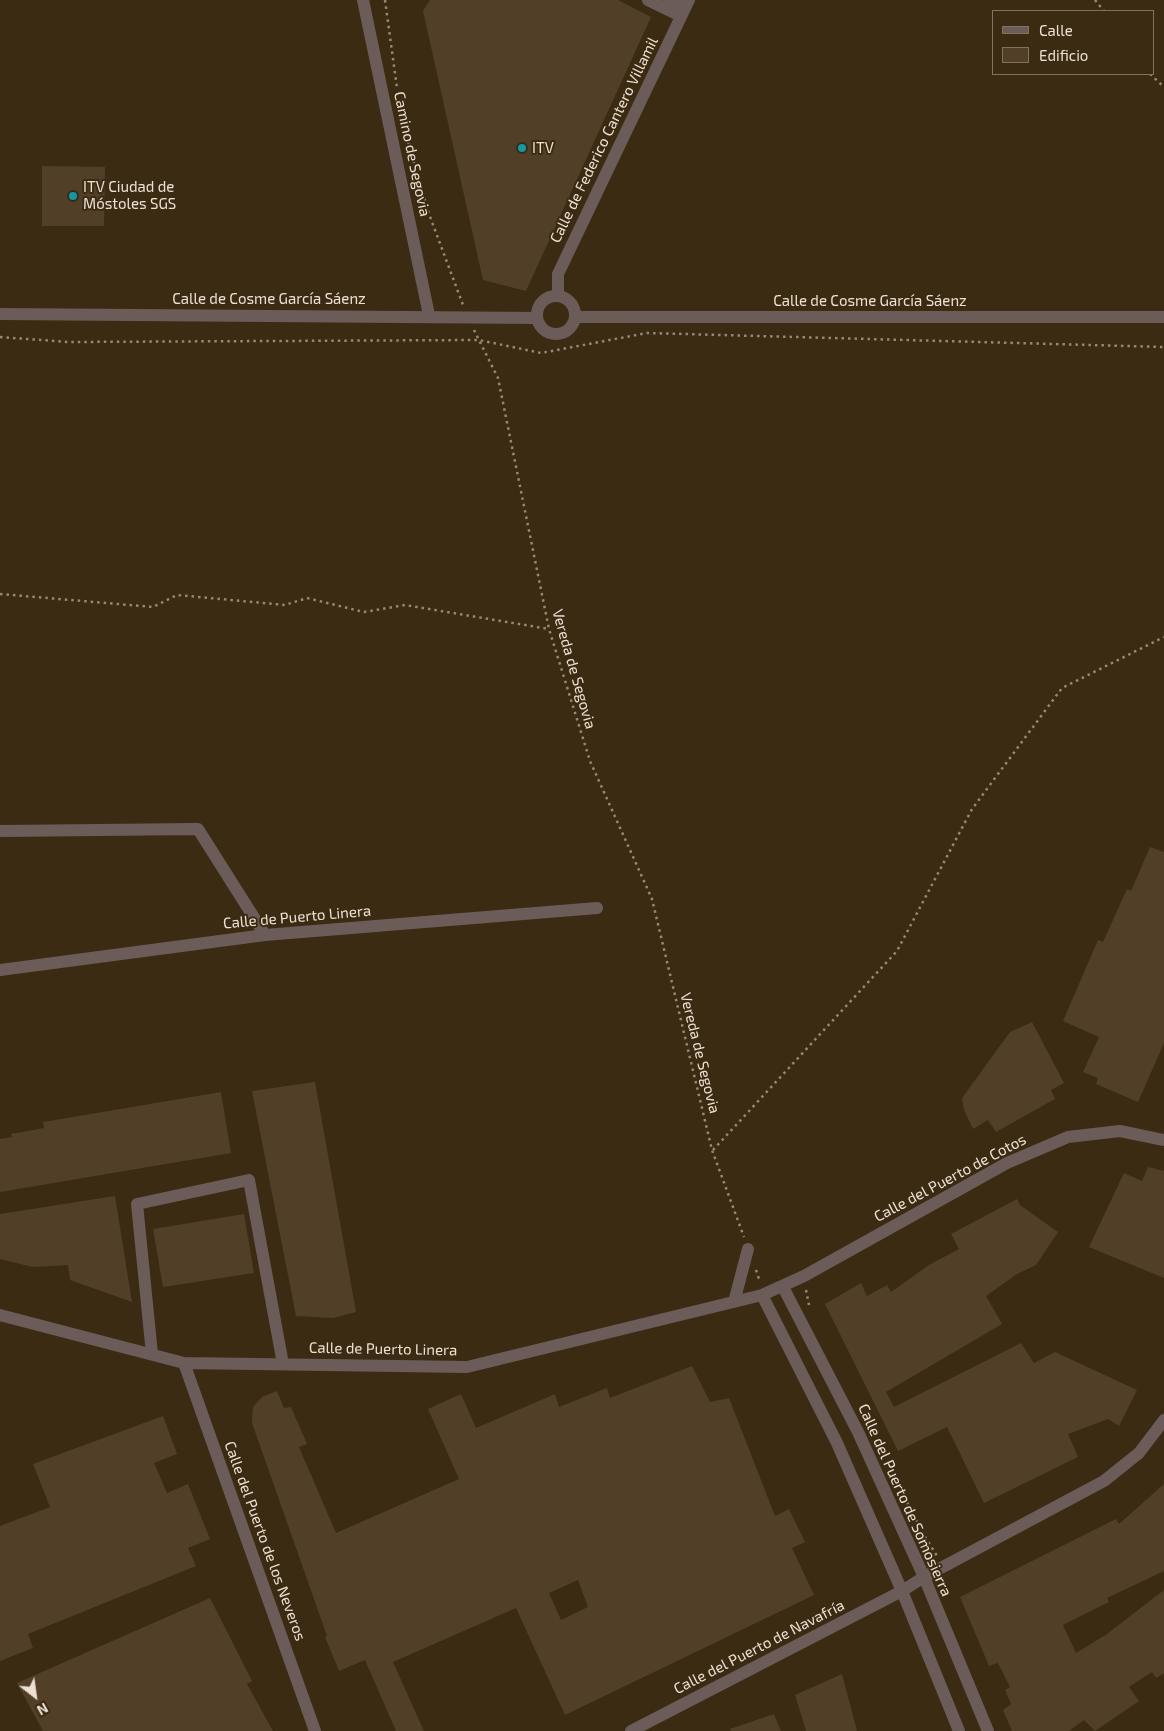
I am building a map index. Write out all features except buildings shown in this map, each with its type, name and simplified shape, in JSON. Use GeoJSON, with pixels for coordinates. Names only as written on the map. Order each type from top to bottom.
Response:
{"type":"FeatureCollection","features":[{"type":"Feature","properties":{"kind":"street","name":"Camino de Segovia"},"geometry":{"type":"LineString","coordinates":[[363,0],[429,315]]}},
{"type":"Feature","properties":{"kind":"street"},"geometry":{"type":"LineString","coordinates":[[648,0],[685,8]]}},
{"type":"Feature","properties":{"kind":"street"},"geometry":{"type":"LineString","coordinates":[[669,0],[685,8]]}},
{"type":"Feature","properties":{"kind":"street","name":"Calle de Federico Cantero Villamil"},"geometry":{"type":"LineString","coordinates":[[558,296],[558,274],[685,8]]}},
{"type":"Feature","properties":{"kind":"street"},"geometry":{"type":"LineString","coordinates":[[558,296],[571,302],[576,317],[568,330],[558,334],[547,331],[539,324],[537,318],[542,302],[547,298],[558,296]]}},
{"type":"Feature","properties":{"kind":"street","name":"Calle de Cosme García Sáenz"},"geometry":{"type":"LineString","coordinates":[[0,314],[429,315],[537,318]]}},
{"type":"Feature","properties":{"kind":"street","name":"Calle de Cosme García Sáenz"},"geometry":{"type":"LineString","coordinates":[[576,317],[1164,317]]}},
{"type":"Feature","properties":{"kind":"street"},"geometry":{"type":"LineString","coordinates":[[0,831],[198,829],[265,935]]}},
{"type":"Feature","properties":{"kind":"street","name":"Calle de Puerto Linera"},"geometry":{"type":"LineString","coordinates":[[0,970],[265,935],[598,908]]}},
{"type":"Feature","properties":{"kind":"street","name":"Calle del Puerto de Cotos"},"geometry":{"type":"LineString","coordinates":[[762,1295],[783,1287],[1007,1164],[1068,1137],[1120,1131],[1164,1140]]}},
{"type":"Feature","properties":{"kind":"street"},"geometry":{"type":"LineString","coordinates":[[152,1354],[137,1204],[249,1180],[283,1364]]}},
{"type":"Feature","properties":{"kind":"street"},"geometry":{"type":"LineString","coordinates":[[734,1302],[748,1249]]}},
{"type":"Feature","properties":{"kind":"street","name":"Calle del Puerto de Somosierra"},"geometry":{"type":"LineString","coordinates":[[783,1287],[858,1432],[924,1578],[988,1731]]}},
{"type":"Feature","properties":{"kind":"street"},"geometry":{"type":"LineString","coordinates":[[762,1295],[837,1443],[902,1592],[959,1731]]}},
{"type":"Feature","properties":{"kind":"street","name":"Calle de Puerto Linera"},"geometry":{"type":"LineString","coordinates":[[0,1315],[184,1363],[467,1367],[762,1295]]}},
{"type":"Feature","properties":{"kind":"street","name":"Calle del Puerto de los Neveros"},"geometry":{"type":"LineString","coordinates":[[184,1363],[315,1731]]}},
{"type":"Feature","properties":{"kind":"street","name":"Calle del Puerto de Navafría"},"geometry":{"type":"LineString","coordinates":[[631,1731],[902,1592],[924,1578],[1104,1481],[1138,1453],[1164,1420]]}},
{"type":"Feature","properties":{"kind":"path"},"geometry":{"type":"LineString","coordinates":[[385,0],[398,97]]}},
{"type":"Feature","properties":{"kind":"path"},"geometry":{"type":"LineString","coordinates":[[1095,0],[1103,10]]}},
{"type":"Feature","properties":{"kind":"path"},"geometry":{"type":"LineString","coordinates":[[1151,75],[1164,87]]}},
{"type":"Feature","properties":{"kind":"path","name":"Vereda de Segovia"},"geometry":{"type":"LineString","coordinates":[[406,134],[429,214],[467,316],[498,378],[549,629],[590,761],[652,899],[712,1150],[760,1282],[768,1278]]}},
{"type":"Feature","properties":{"kind":"path"},"geometry":{"type":"LineString","coordinates":[[0,337],[68,342],[479,340],[541,353],[646,333],[1164,347]]}},
{"type":"Feature","properties":{"kind":"path"},"geometry":{"type":"LineString","coordinates":[[0,594],[153,607],[178,595],[285,605],[307,598],[364,612],[405,605],[549,629]]}},
{"type":"Feature","properties":{"kind":"path"},"geometry":{"type":"LineString","coordinates":[[712,1150],[897,951],[972,809],[1062,688],[1164,637]]}},
{"type":"Feature","properties":{"kind":"place","name":"ITV"},"geometry":{"type":"Point","coordinates":[522,148]}},
{"type":"Feature","properties":{"kind":"place","name":"ITV Ciudad de Móstoles SGS"},"geometry":{"type":"Point","coordinates":[73,196]}}]}
